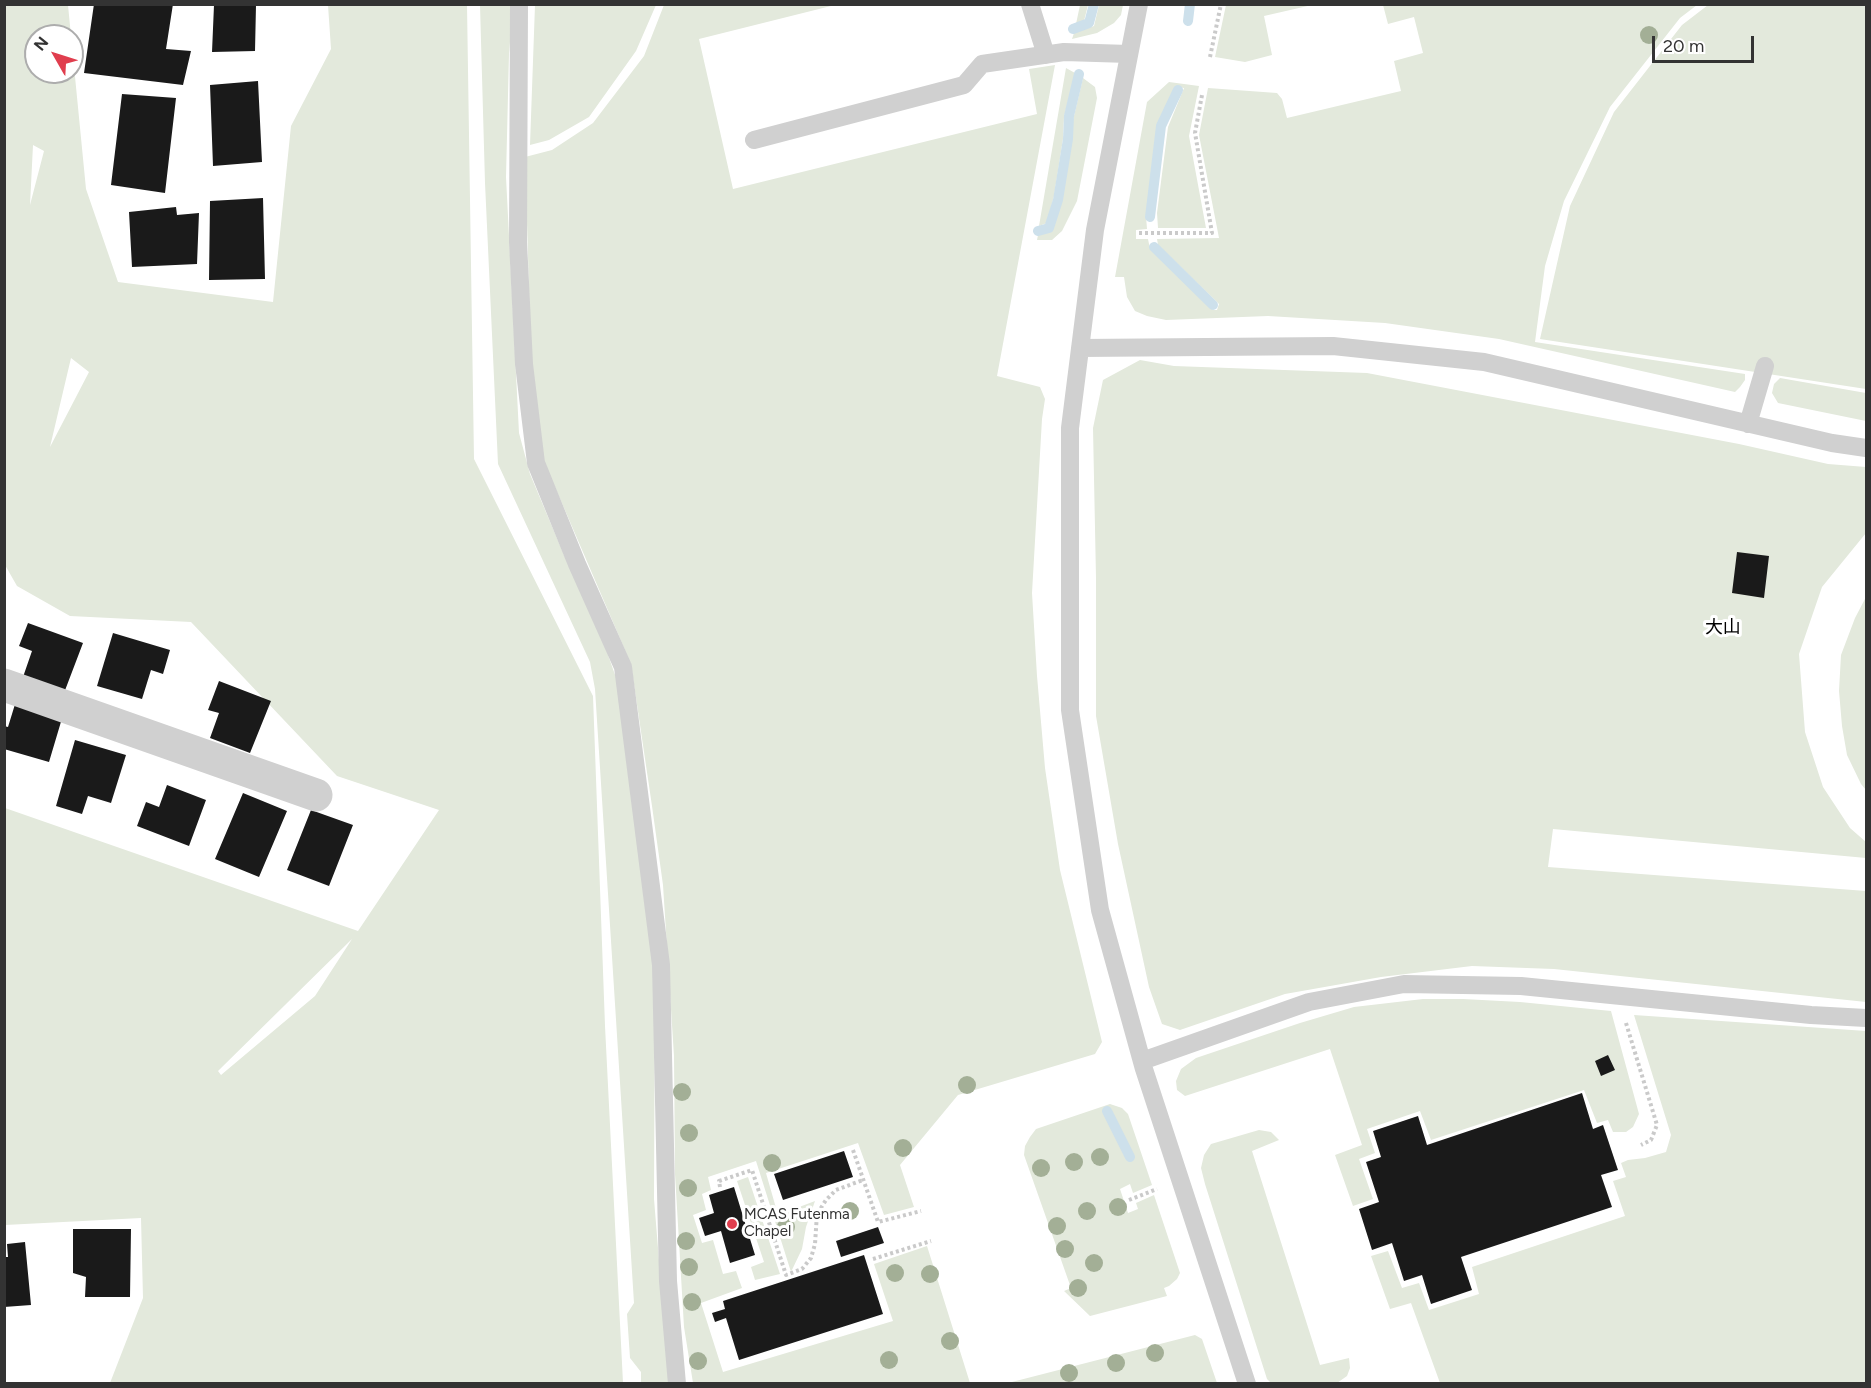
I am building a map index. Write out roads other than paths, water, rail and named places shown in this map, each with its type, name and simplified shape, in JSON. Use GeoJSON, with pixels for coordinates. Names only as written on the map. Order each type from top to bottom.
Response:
{"type":"FeatureCollection","features":[{"type":"Feature","properties":{"kind":"street"},"geometry":{"type":"LineString","coordinates":[[4,685],[316,795]]}},
{"type":"Feature","properties":{"kind":"lane"},"geometry":{"type":"LineString","coordinates":[[519,4],[518,242],[526,375],[536,464],[623,667],[661,965],[668,1281],[677,1383]]}},
{"type":"Feature","properties":{"kind":"lane"},"geometry":{"type":"LineString","coordinates":[[1030,4],[1046,55]]}},
{"type":"Feature","properties":{"kind":"lane"},"geometry":{"type":"LineString","coordinates":[[1139,4],[1095,230],[1070,428],[1070,710],[1100,910],[1142,1061],[1247,1383]]}},
{"type":"Feature","properties":{"kind":"lane"},"geometry":{"type":"LineString","coordinates":[[754,140],[964,85],[982,64],[1064,52],[1129,54]]}},
{"type":"Feature","properties":{"kind":"lane"},"geometry":{"type":"LineString","coordinates":[[1080,348],[1333,346],[1484,362],[1832,444],[1866,448]]}},
{"type":"Feature","properties":{"kind":"lane"},"geometry":{"type":"LineString","coordinates":[[1748,424],[1765,366]]}},
{"type":"Feature","properties":{"kind":"lane"},"geometry":{"type":"LineString","coordinates":[[1142,1061],[1309,1002],[1404,984],[1521,986],[1811,1016],[1866,1018]]}},
{"type":"Feature","properties":{"kind":"waterway"},"geometry":{"type":"LineString","coordinates":[[1073,29],[1089,23],[1094,4]]}},
{"type":"Feature","properties":{"kind":"waterway"},"geometry":{"type":"LineString","coordinates":[[1188,21],[1190,4]]}},
{"type":"Feature","properties":{"kind":"waterway"},"geometry":{"type":"LineString","coordinates":[[1038,231],[1049,228],[1058,200],[1068,139],[1069,116],[1079,74]]}},
{"type":"Feature","properties":{"kind":"waterway"},"geometry":{"type":"LineString","coordinates":[[1150,217],[1161,126],[1178,90]]}},
{"type":"Feature","properties":{"kind":"waterway"},"geometry":{"type":"LineString","coordinates":[[1154,247],[1213,305]]}},
{"type":"Feature","properties":{"kind":"waterway"},"geometry":{"type":"LineString","coordinates":[[1107,1111],[1130,1157]]}},
{"type":"Feature","properties":{"kind":"place","name":"MCAS Futenma Chapel"},"geometry":{"type":"Point","coordinates":[732,1224]}},
{"type":"Feature","properties":{"kind":"district","name":"大山"},"geometry":{"type":"Point","coordinates":[1723,628]}}]}
